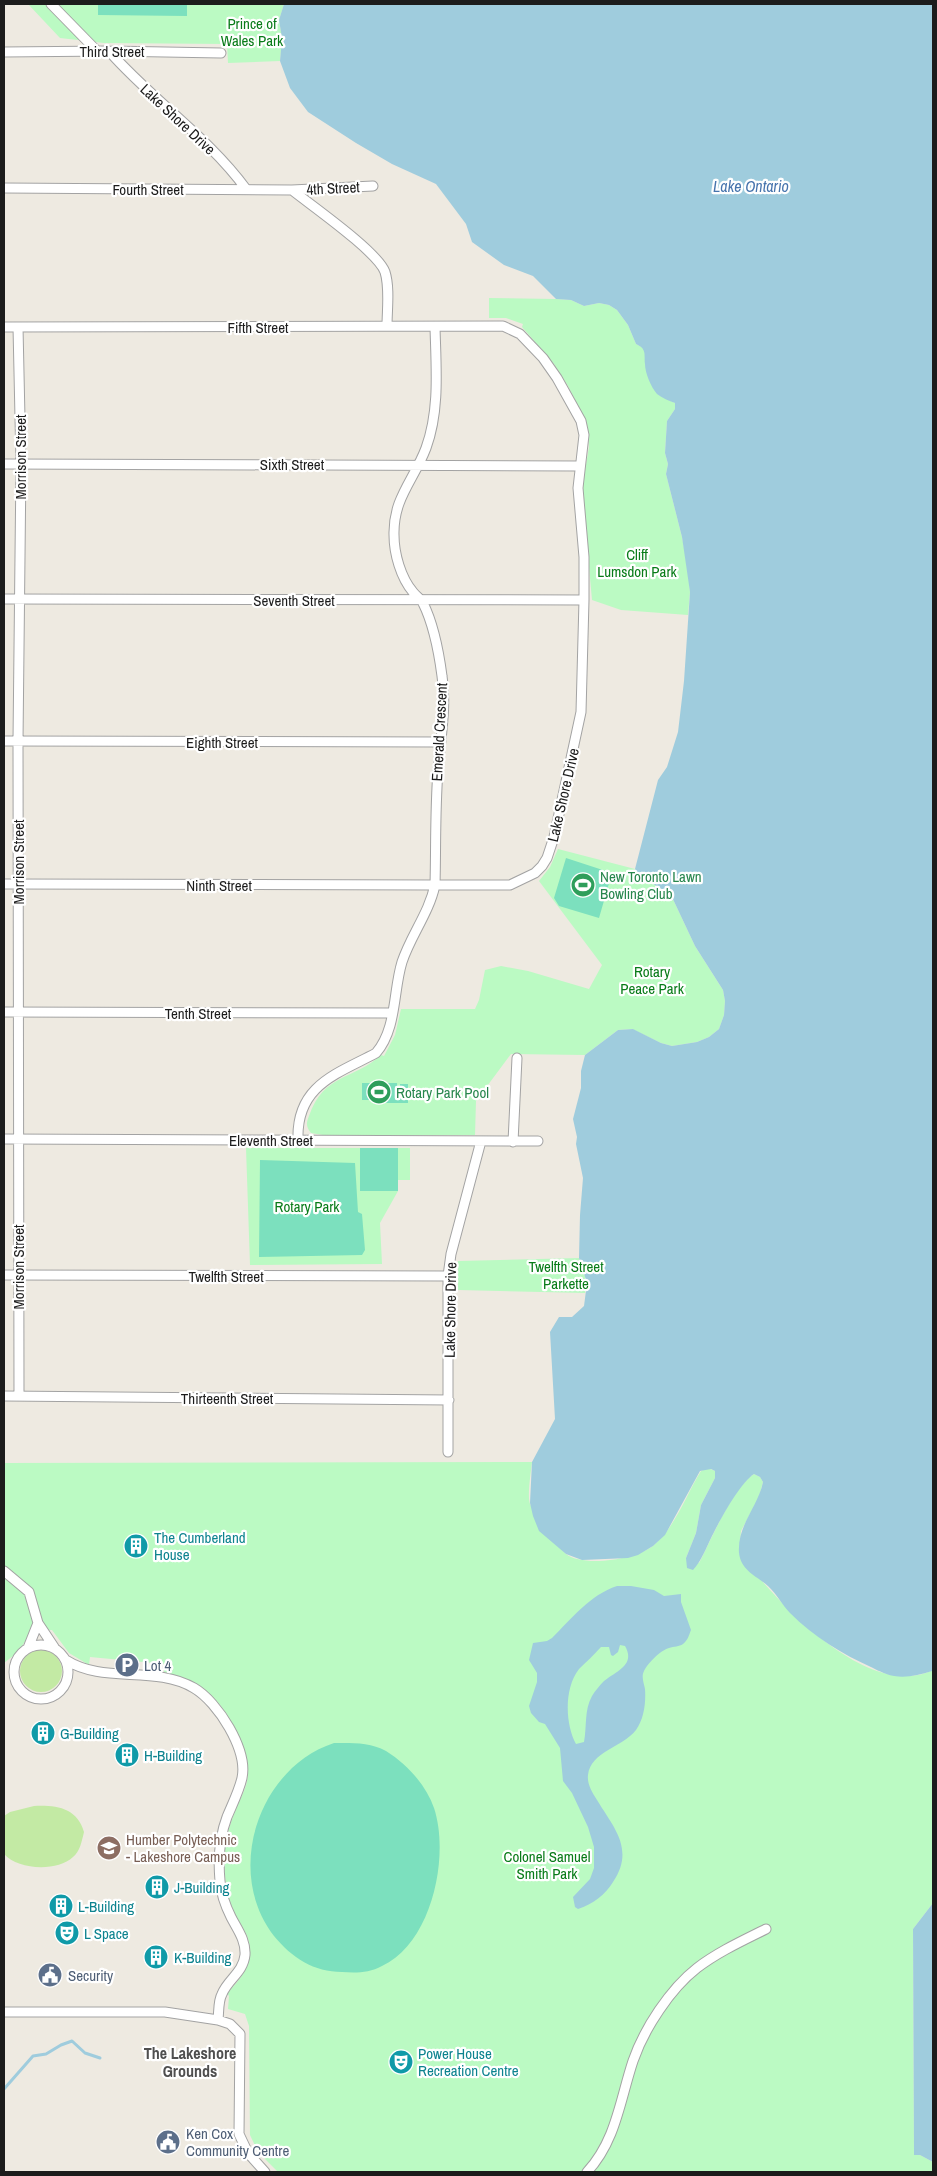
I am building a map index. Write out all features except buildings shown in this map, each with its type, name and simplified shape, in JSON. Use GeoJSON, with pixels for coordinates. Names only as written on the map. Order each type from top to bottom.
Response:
{"type":"FeatureCollection","features":[{"type":"Feature","properties":{"kind":"street"},"geometry":{"type":"LineString","coordinates":[[51,4],[97,51]]}},
{"type":"Feature","properties":{"kind":"street","name":"Lake Shore Drive"},"geometry":{"type":"LineString","coordinates":[[109,51],[130,74],[228,166],[246,189]]}},
{"type":"Feature","properties":{"kind":"street","name":"Third Street"},"geometry":{"type":"LineString","coordinates":[[4,52],[221,53]]}},
{"type":"Feature","properties":{"kind":"street","name":"4th Street"},"geometry":{"type":"LineString","coordinates":[[292,190],[373,186]]}},
{"type":"Feature","properties":{"kind":"street","name":"Fourth Street"},"geometry":{"type":"LineString","coordinates":[[4,188],[292,190]]}},
{"type":"Feature","properties":{"kind":"street"},"geometry":{"type":"LineString","coordinates":[[292,190],[370,252],[381,265],[386,280],[387,326]]}},
{"type":"Feature","properties":{"kind":"street","name":"Fifth Street"},"geometry":{"type":"LineString","coordinates":[[4,327],[503,326],[512,328]]}},
{"type":"Feature","properties":{"kind":"street","name":"Morrison Street"},"geometry":{"type":"LineString","coordinates":[[18,327],[21,464],[18,599],[19,1396]]}},
{"type":"Feature","properties":{"kind":"street","name":"Emerald Crescent"},"geometry":{"type":"LineString","coordinates":[[435,885],[435,809],[444,706],[443,678],[432,629],[423,601],[413,592],[405,578],[397,556],[394,524],[399,500],[426,447],[434,409],[436,386],[436,327]]}},
{"type":"Feature","properties":{"kind":"street","name":"Lake Shore Drive"},"geometry":{"type":"LineString","coordinates":[[435,885],[510,885],[535,873],[547,858],[554,837],[581,712],[584,557],[578,488],[584,435],[581,421],[557,378],[543,358],[524,337],[512,328]]}},
{"type":"Feature","properties":{"kind":"street","name":"Sixth Street"},"geometry":{"type":"LineString","coordinates":[[4,464],[580,466]]}},
{"type":"Feature","properties":{"kind":"street","name":"Seventh Street"},"geometry":{"type":"LineString","coordinates":[[4,599],[584,600]]}},
{"type":"Feature","properties":{"kind":"street","name":"Eighth Street"},"geometry":{"type":"LineString","coordinates":[[4,741],[440,742]]}},
{"type":"Feature","properties":{"kind":"street","name":"Ninth Street"},"geometry":{"type":"LineString","coordinates":[[4,884],[435,885]]}},
{"type":"Feature","properties":{"kind":"street"},"geometry":{"type":"LineString","coordinates":[[298,1140],[300,1120],[313,1092],[333,1074],[376,1053],[384,1041],[392,1013],[402,962],[427,910],[435,885]]}},
{"type":"Feature","properties":{"kind":"street","name":"Tenth Street"},"geometry":{"type":"LineString","coordinates":[[4,1012],[392,1013]]}},
{"type":"Feature","properties":{"kind":"street"},"geometry":{"type":"LineString","coordinates":[[513,1142],[517,1058]]}},
{"type":"Feature","properties":{"kind":"street","name":"Eleventh Street"},"geometry":{"type":"LineString","coordinates":[[4,1139],[538,1141]]}},
{"type":"Feature","properties":{"kind":"street","name":"Lake Shore Drive"},"geometry":{"type":"LineString","coordinates":[[448,1452],[450,1400],[448,1276],[451,1254],[481,1141]]}},
{"type":"Feature","properties":{"kind":"street","name":"Twelfth Street"},"geometry":{"type":"LineString","coordinates":[[4,1275],[448,1276]]}},
{"type":"Feature","properties":{"kind":"street","name":"Thirteenth Street"},"geometry":{"type":"LineString","coordinates":[[4,1396],[450,1400]]}},
{"type":"Feature","properties":{"kind":"street"},"geometry":{"type":"LineString","coordinates":[[4,1571],[29,1592],[38,1623],[54,1647],[66,1660],[84,1670],[149,1676],[172,1679],[184,1683],[208,1699],[221,1714],[233,1735],[243,1770],[242,1779],[222,1832],[219,1869],[222,1894],[243,1939],[245,1957],[240,1970],[221,1994],[218,2020]]}},
{"type":"Feature","properties":{"kind":"street"},"geometry":{"type":"LineString","coordinates":[[28,1648],[38,1623]]}},
{"type":"Feature","properties":{"kind":"street"},"geometry":{"type":"LineString","coordinates":[[54,1647],[36,1645],[28,1648],[4,1671],[15,1679],[25,1694],[42,1699],[51,1698],[65,1686],[68,1677],[66,1660]]}},
{"type":"Feature","properties":{"kind":"street"},"geometry":{"type":"LineString","coordinates":[[15,1679],[16,1661]]}},
{"type":"Feature","properties":{"kind":"street"},"geometry":{"type":"LineString","coordinates":[[68,1677],[84,1670]]}},
{"type":"Feature","properties":{"kind":"street"},"geometry":{"type":"LineString","coordinates":[[587,2172],[602,2153],[616,2124],[633,2061],[653,2020],[673,1993],[694,1971],[729,1948],[766,1929]]}},
{"type":"Feature","properties":{"kind":"street"},"geometry":{"type":"LineString","coordinates":[[4,2012],[165,2012],[218,2020],[235,2027],[240,2034],[239,2134],[248,2153],[266,2172]]}},
{"type":"Feature","properties":{"kind":"green space","name":"Prince of Wales Park"},"geometry":{"type":"Polygon","coordinates":[[[28,4],[284,4],[279,20],[282,38],[280,61],[228,63],[227,44],[104,43],[60,38],[28,4]]]}},
{"type":"Feature","properties":{"kind":"green space"},"geometry":{"type":"Polygon","coordinates":[[[98,4],[187,4],[187,16],[98,15],[98,4]]]}},
{"type":"Feature","properties":{"kind":"green space","name":"Cliff Lumsdon Park"},"geometry":{"type":"Polygon","coordinates":[[[489,298],[556,299],[571,300],[584,306],[599,303],[609,305],[617,310],[628,325],[636,344],[645,351],[645,364],[659,395],[675,403],[675,409],[667,421],[665,453],[668,464],[666,474],[688,569],[690,592],[688,615],[621,610],[592,600],[583,500],[583,482],[589,447],[587,424],[568,386],[554,364],[522,327],[523,324],[506,318],[489,318],[489,298]]]}},
{"type":"Feature","properties":{"kind":"green space","name":"Rotary Peace Park"},"geometry":{"type":"Polygon","coordinates":[[[558,849],[635,869],[639,875],[671,895],[695,946],[723,990],[725,1001],[724,1015],[719,1029],[709,1037],[697,1042],[672,1046],[661,1043],[632,1029],[618,1030],[585,1055],[511,1054],[476,1101],[475,1135],[323,1135],[311,1133],[307,1123],[315,1102],[331,1084],[371,1063],[381,1055],[384,1056],[395,1035],[401,1009],[475,1009],[479,1000],[485,970],[501,966],[528,971],[589,989],[602,965],[539,881],[550,867],[558,849]]]}},
{"type":"Feature","properties":{"kind":"green space","name":"New Toronto Lawn Bowling Club"},"geometry":{"type":"Polygon","coordinates":[[[566,858],[612,873],[599,918],[559,906],[554,898],[566,858]]]}},
{"type":"Feature","properties":{"kind":"green space","name":"Rotary Park Pool"},"geometry":{"type":"Polygon","coordinates":[[[362,1083],[397,1083],[398,1100],[400,1100],[400,1084],[408,1084],[408,1103],[380,1103],[379,1100],[362,1100],[362,1083]]]}},
{"type":"Feature","properties":{"kind":"green space","name":"Rotary Park"},"geometry":{"type":"Polygon","coordinates":[[[246,1148],[410,1148],[410,1180],[398,1180],[398,1191],[380,1223],[382,1264],[250,1265],[246,1148]]]}},
{"type":"Feature","properties":{"kind":"green space"},"geometry":{"type":"Polygon","coordinates":[[[360,1148],[398,1148],[398,1191],[360,1191],[360,1148]]]}},
{"type":"Feature","properties":{"kind":"green space"},"geometry":{"type":"Polygon","coordinates":[[[260,1160],[355,1163],[358,1212],[362,1214],[365,1250],[362,1255],[259,1257],[260,1160]]]}},
{"type":"Feature","properties":{"kind":"green space","name":"Twelfth Street Parkette"},"geometry":{"type":"Polygon","coordinates":[[[579,1258],[587,1283],[585,1293],[458,1290],[458,1261],[579,1258]]]}},
{"type":"Feature","properties":{"kind":"green space","name":"Colonel Samuel Smith Park"},"geometry":{"type":"Polygon","coordinates":[[[532,1462],[529,1500],[536,1513],[566,1554],[574,1558],[598,1561],[624,1558],[654,1545],[675,1520],[701,1471],[708,1468],[715,1471],[715,1478],[701,1505],[696,1533],[686,1558],[699,1563],[738,1490],[754,1474],[760,1477],[763,1482],[759,1497],[741,1531],[739,1553],[775,1596],[825,1641],[852,1659],[880,1672],[907,1676],[933,1670],[933,1903],[913,1929],[914,2154],[933,2162],[933,2172],[278,2172],[258,2152],[250,2135],[249,2026],[245,2014],[228,2009],[229,1996],[227,1993],[242,1975],[249,1961],[250,1953],[247,1936],[229,1897],[224,1865],[224,1850],[227,1836],[248,1776],[247,1762],[241,1744],[229,1717],[213,1697],[192,1683],[164,1672],[164,1664],[90,1657],[89,1665],[69,1653],[52,1630],[32,1631],[18,1652],[4,1663],[4,1463],[532,1462]]]}},
{"type":"Feature","properties":{"kind":"green space"},"geometry":{"type":"Polygon","coordinates":[[[37,1650],[45,1650],[56,1656],[62,1671],[56,1686],[45,1692],[37,1692],[26,1686],[20,1675],[20,1667],[26,1656],[37,1650]]]}},
{"type":"Feature","properties":{"kind":"green space"},"geometry":{"type":"Polygon","coordinates":[[[334,1743],[374,1746],[386,1751],[401,1762],[421,1783],[431,1799],[438,1828],[440,1850],[438,1873],[425,1919],[399,1955],[382,1966],[362,1972],[322,1969],[304,1962],[288,1951],[274,1936],[259,1910],[252,1882],[251,1853],[257,1825],[268,1798],[286,1775],[308,1756],[334,1743]]]}},
{"type":"Feature","properties":{"kind":"green space"},"geometry":{"type":"Polygon","coordinates":[[[34,1806],[58,1807],[71,1813],[81,1824],[84,1832],[80,1846],[75,1855],[66,1862],[48,1867],[28,1866],[10,1859],[4,1854],[4,1816],[10,1812],[34,1806]]]}},
{"type":"Feature","properties":{"kind":"water","name":"Lake Ontario"},"geometry":{"type":"Polygon","coordinates":[[[284,4],[933,4],[932,1671],[913,1676],[894,1676],[880,1672],[850,1657],[799,1622],[764,1582],[746,1569],[740,1559],[739,1543],[744,1525],[757,1500],[763,1482],[760,1477],[754,1474],[743,1485],[731,1502],[693,1570],[687,1568],[686,1558],[696,1533],[701,1505],[715,1478],[715,1471],[711,1469],[700,1471],[665,1535],[653,1546],[638,1555],[628,1558],[582,1560],[566,1554],[539,1531],[533,1516],[530,1503],[532,1462],[555,1419],[550,1332],[559,1317],[572,1317],[584,1306],[587,1283],[579,1258],[583,1178],[573,1119],[581,1088],[581,1071],[585,1055],[618,1030],[633,1029],[661,1043],[672,1046],[697,1042],[709,1037],[719,1029],[724,1015],[725,1001],[723,990],[695,946],[671,895],[639,875],[635,869],[658,780],[667,767],[678,732],[684,681],[690,592],[682,537],[666,474],[668,464],[665,453],[667,421],[675,409],[675,403],[657,394],[653,388],[646,372],[643,350],[636,344],[628,325],[617,310],[609,305],[599,303],[584,306],[571,300],[556,299],[533,276],[504,265],[472,242],[466,224],[436,184],[392,164],[308,112],[290,88],[280,61],[282,38],[279,20],[284,4]]]}},
{"type":"Feature","properties":{"kind":"water"},"geometry":{"type":"Polygon","coordinates":[[[617,1586],[631,1586],[654,1590],[664,1596],[681,1594],[681,1602],[691,1630],[683,1644],[662,1651],[644,1671],[645,1705],[643,1716],[636,1730],[601,1755],[590,1767],[588,1775],[589,1785],[620,1839],[622,1859],[613,1882],[606,1891],[594,1902],[578,1909],[575,1907],[573,1897],[590,1879],[594,1868],[594,1847],[588,1827],[572,1793],[563,1781],[560,1748],[545,1724],[539,1722],[531,1713],[529,1706],[537,1682],[537,1673],[529,1660],[533,1643],[547,1641],[552,1638],[590,1601],[617,1586]],[[620,1645],[618,1652],[613,1656],[609,1647],[601,1647],[579,1669],[574,1677],[569,1696],[568,1716],[572,1736],[576,1744],[584,1742],[589,1701],[592,1696],[604,1681],[619,1671],[626,1663],[628,1653],[625,1646],[620,1645]]]}},
{"type":"Feature","properties":{"kind":"water"},"geometry":{"type":"Polygon","coordinates":[[[933,1903],[933,2162],[920,2155],[914,2155],[913,1929],[933,1903]]]}},
{"type":"Feature","properties":{"kind":"waterway"},"geometry":{"type":"LineString","coordinates":[[4,2089],[33,2056],[46,2054],[72,2041],[85,2053],[100,2058]]}},
{"type":"Feature","properties":{"kind":"place","name":"New Toronto Lawn Bowling Club"},"geometry":{"type":"Point","coordinates":[583,885]}},
{"type":"Feature","properties":{"kind":"place","name":"Rotary Park Pool"},"geometry":{"type":"Point","coordinates":[379,1092]}},
{"type":"Feature","properties":{"kind":"place","name":"The Cumberland House"},"geometry":{"type":"Point","coordinates":[136,1546]}},
{"type":"Feature","properties":{"kind":"place","name":"Lot 4"},"geometry":{"type":"Point","coordinates":[127,1665]}},
{"type":"Feature","properties":{"kind":"place","name":"G-Building"},"geometry":{"type":"Point","coordinates":[43,1733]}},
{"type":"Feature","properties":{"kind":"place","name":"H-Building"},"geometry":{"type":"Point","coordinates":[127,1755]}},
{"type":"Feature","properties":{"kind":"place","name":"Humber Polytechnic - Lakeshore Campus"},"geometry":{"type":"Point","coordinates":[109,1848]}},
{"type":"Feature","properties":{"kind":"place","name":"J-Building"},"geometry":{"type":"Point","coordinates":[157,1887]}},
{"type":"Feature","properties":{"kind":"place","name":"L-Building"},"geometry":{"type":"Point","coordinates":[61,1906]}},
{"type":"Feature","properties":{"kind":"place","name":"L Space"},"geometry":{"type":"Point","coordinates":[67,1933]}},
{"type":"Feature","properties":{"kind":"place","name":"K-Building"},"geometry":{"type":"Point","coordinates":[156,1957]}},
{"type":"Feature","properties":{"kind":"place","name":"Security"},"geometry":{"type":"Point","coordinates":[50,1975]}},
{"type":"Feature","properties":{"kind":"place","name":"Power House Recreation Centre"},"geometry":{"type":"Point","coordinates":[401,2062]}},
{"type":"Feature","properties":{"kind":"place","name":"Ken Cox Community Centre"},"geometry":{"type":"Point","coordinates":[168,2142]}},
{"type":"Feature","properties":{"kind":"district","name":"The Lakeshore Grounds"},"geometry":{"type":"Point","coordinates":[190,2062]}}]}
